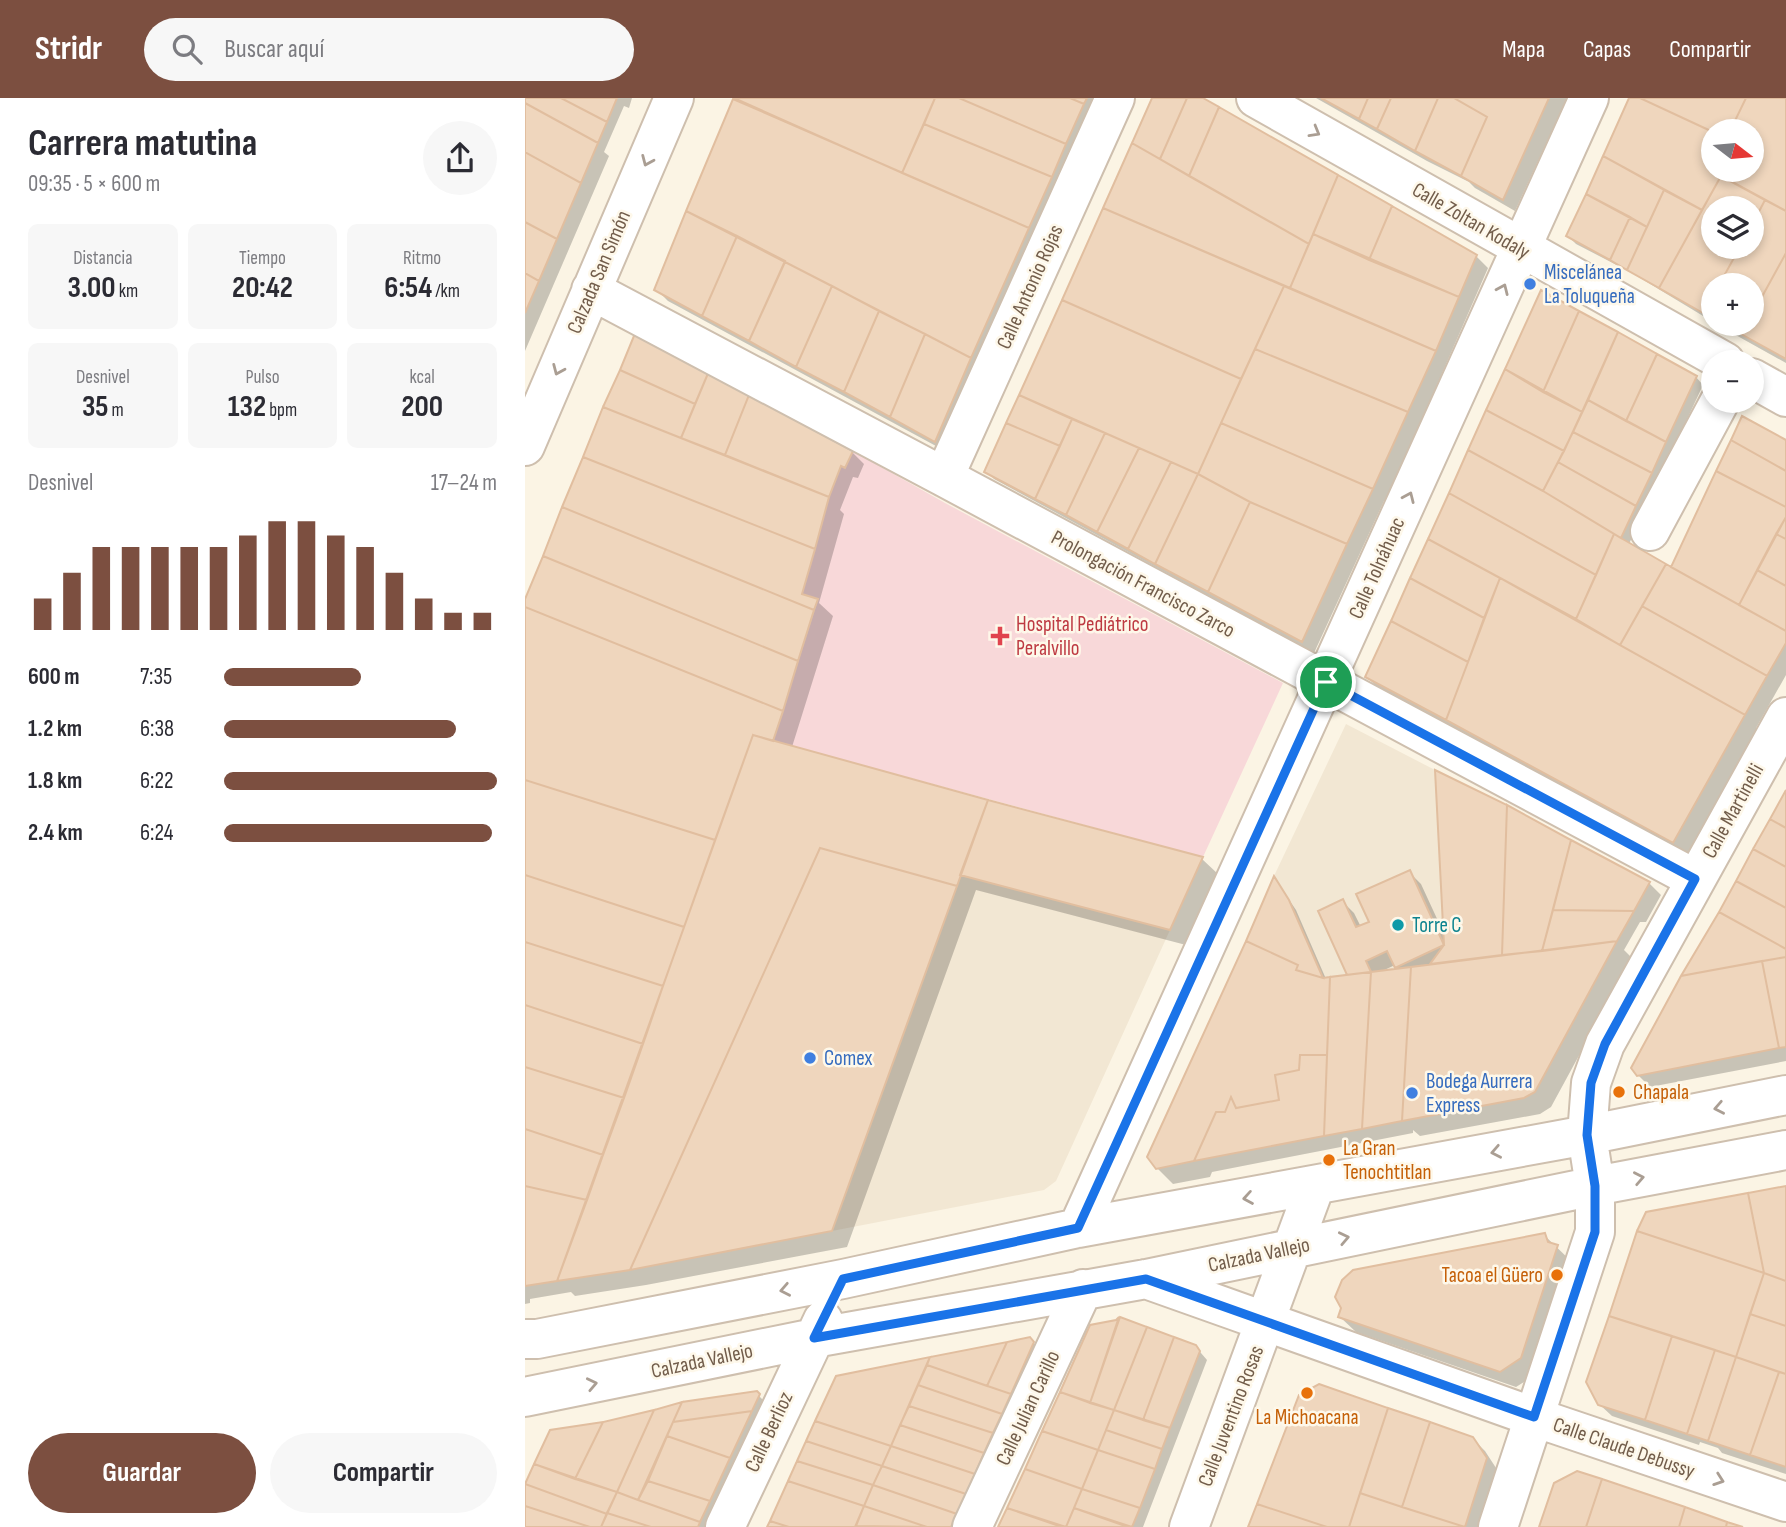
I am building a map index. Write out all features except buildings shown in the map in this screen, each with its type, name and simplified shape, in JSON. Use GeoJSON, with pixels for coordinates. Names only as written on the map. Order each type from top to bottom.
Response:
{"type":"FeatureCollection","features":[{"type":"Feature","properties":{"kind":"street","name":"Calzada San Simón"},"geometry":{"type":"LineString","coordinates":[[525,446],[674,98]]}},
{"type":"Feature","properties":{"kind":"street","name":"Calle Antonio Rojas"},"geometry":{"type":"LineString","coordinates":[[944,477],[1115,98]]}},
{"type":"Feature","properties":{"kind":"street","name":"Calle Zoltan Kodaly"},"geometry":{"type":"LineString","coordinates":[[1256,98],[1703,350]]}},
{"type":"Feature","properties":{"kind":"street","name":"Calle Tolnáhuac"},"geometry":{"type":"LineString","coordinates":[[1078,1228],[1589,98]]}},
{"type":"Feature","properties":{"kind":"street","name":"Prolongación Francisco Zarco"},"geometry":{"type":"LineString","coordinates":[[591,290],[1695,879]]}},
{"type":"Feature","properties":{"kind":"street"},"geometry":{"type":"LineString","coordinates":[[1764,384],[1786,397]]}},
{"type":"Feature","properties":{"kind":"street"},"geometry":{"type":"LineString","coordinates":[[1650,531],[1714,413]]}},
{"type":"Feature","properties":{"kind":"street","name":"Calle Martinelli"},"geometry":{"type":"LineString","coordinates":[[1498,1527],[1595,1232],[1595,1186],[1587,1135],[1591,1083],[1605,1044],[1786,717]]}},
{"type":"Feature","properties":{"kind":"street"},"geometry":{"type":"LineString","coordinates":[[525,1339],[537,1339],[843,1279],[1078,1228],[1587,1135],[1786,1095]]}},
{"type":"Feature","properties":{"kind":"street","name":"Calzada Vallejo"},"geometry":{"type":"LineString","coordinates":[[525,1397],[814,1338],[1146,1279],[1595,1186],[1786,1150]]}},
{"type":"Feature","properties":{"kind":"street","name":"Calle Juventino Rosas"},"geometry":{"type":"LineString","coordinates":[[1189,1527],[1315,1186]]}},
{"type":"Feature","properties":{"kind":"street","name":"Calle Berlioz"},"geometry":{"type":"LineString","coordinates":[[725,1527],[843,1279]]}},
{"type":"Feature","properties":{"kind":"street","name":"Calle Claude Debussy"},"geometry":{"type":"LineString","coordinates":[[1146,1279],[1534,1417],[1786,1502]]}},
{"type":"Feature","properties":{"kind":"street","name":"Calle Julian Carillo"},"geometry":{"type":"LineString","coordinates":[[972,1527],[1083,1289]]}},
{"type":"Feature","properties":{"kind":"shaded area","name":"Hospital Pediátrico Peralvillo"},"geometry":{"type":"Polygon","coordinates":[[[853,451],[1283,683],[1203,857],[773,741],[818,600],[802,594],[829,497],[841,466],[846,467],[853,451]]]}},
{"type":"Feature","properties":{"kind":"shaded area"},"geometry":{"type":"Polygon","coordinates":[[[1346,724],[1435,770],[1444,945],[1430,964],[1323,978],[1289,900],[1274,876],[1346,724]]]}},
{"type":"Feature","properties":{"kind":"shaded area"},"geometry":{"type":"Polygon","coordinates":[[[960,875],[1170,930],[1056,1181],[1044,1190],[832,1231],[960,875]]]}},
{"type":"Feature","properties":{"kind":"place","name":"Miscelánea La Toluqueña"},"geometry":{"type":"Point","coordinates":[1530,284]}},
{"type":"Feature","properties":{"kind":"place","name":"Hospital Pediátrico Peralvillo"},"geometry":{"type":"Point","coordinates":[1000,636]}},
{"type":"Feature","properties":{"kind":"place","name":"Torre C"},"geometry":{"type":"Point","coordinates":[1398,925]}},
{"type":"Feature","properties":{"kind":"place","name":"Comex"},"geometry":{"type":"Point","coordinates":[810,1058]}},
{"type":"Feature","properties":{"kind":"place","name":"Chapala"},"geometry":{"type":"Point","coordinates":[1619,1092]}},
{"type":"Feature","properties":{"kind":"place","name":"Bodega Aurrera Express"},"geometry":{"type":"Point","coordinates":[1412,1093]}},
{"type":"Feature","properties":{"kind":"place","name":"La Gran Tenochtitlan"},"geometry":{"type":"Point","coordinates":[1329,1160]}},
{"type":"Feature","properties":{"kind":"place","name":"Tacoa el Güero"},"geometry":{"type":"Point","coordinates":[1557,1275]}},
{"type":"Feature","properties":{"kind":"place","name":"La Michoacana"},"geometry":{"type":"Point","coordinates":[1307,1393]}},
{"type":"Feature","properties":{"kind":"route"},"geometry":{"type":"LineString","coordinates":[[1326,682],[1695,879],[1605,1044],[1591,1083],[1587,1135],[1595,1186],[1595,1232],[1534,1417],[1146,1279],[814,1338],[843,1279],[1078,1228],[1326,682]]}}]}
